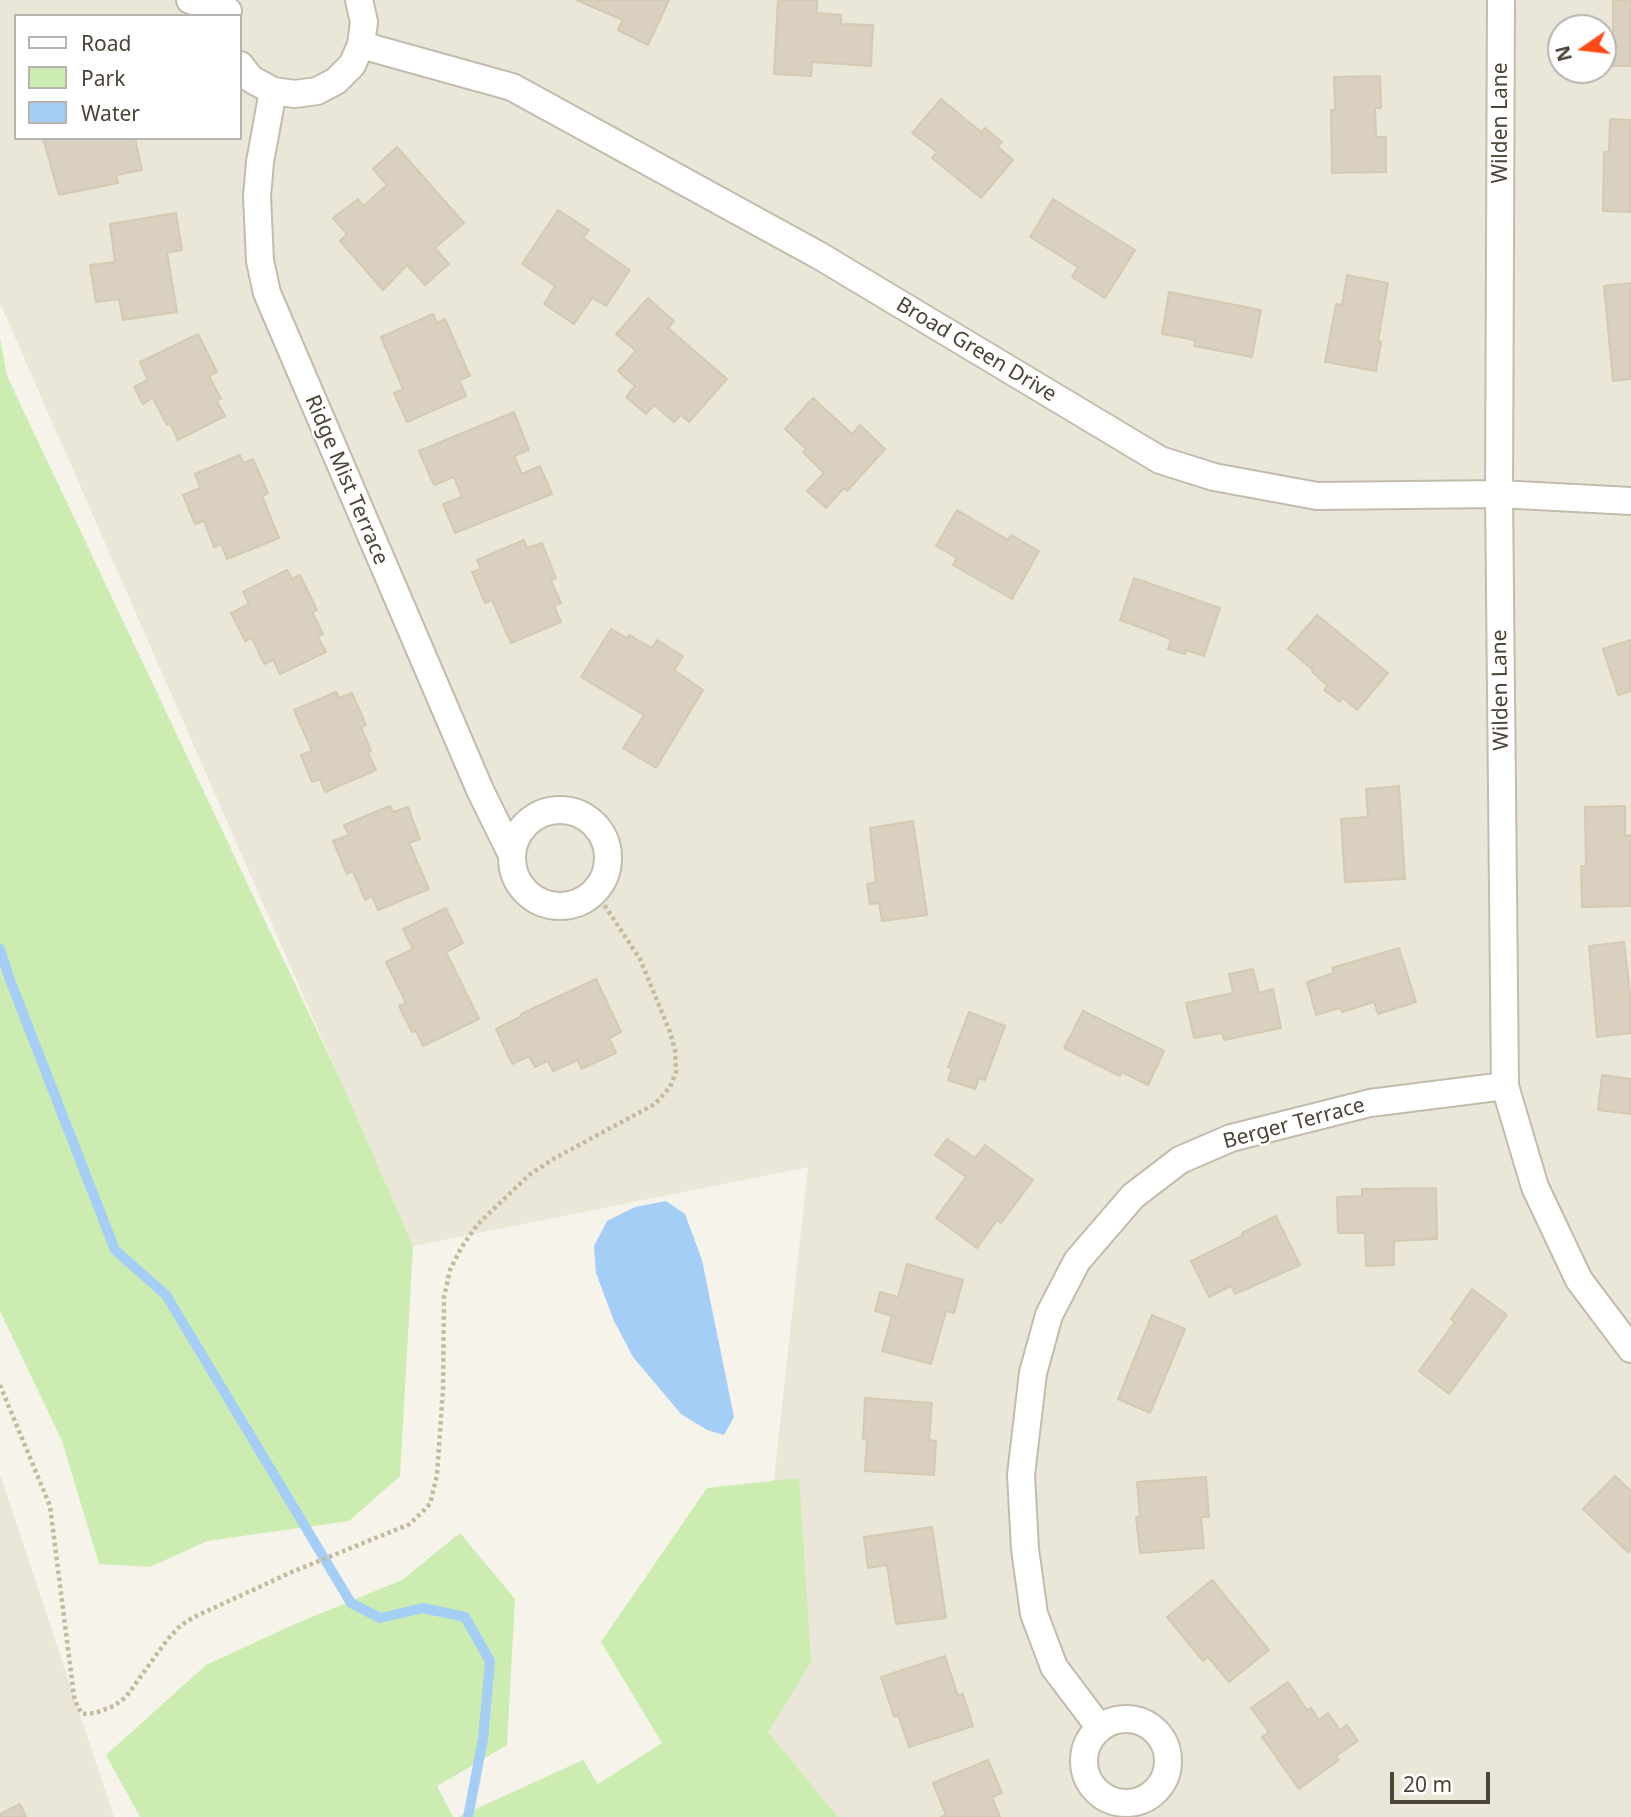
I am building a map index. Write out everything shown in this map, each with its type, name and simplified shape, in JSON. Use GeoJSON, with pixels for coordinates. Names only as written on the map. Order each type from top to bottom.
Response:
{"type":"FeatureCollection","features":[{"type":"Feature","properties":{"kind":"street"},"geometry":{"type":"LineString","coordinates":[[190,0],[229,9]]}},
{"type":"Feature","properties":{"kind":"street"},"geometry":{"type":"LineString","coordinates":[[242,68],[251,79],[273,91],[295,94],[317,91],[336,81],[352,65],[362,45],[364,22],[359,0]]}},
{"type":"Feature","properties":{"kind":"street","name":"Wilden Lane"},"geometry":{"type":"LineString","coordinates":[[1501,0],[1499,494],[1505,1086],[1535,1187],[1579,1280],[1631,1349]]}},
{"type":"Feature","properties":{"kind":"street","name":"Broad Green Drive"},"geometry":{"type":"LineString","coordinates":[[362,45],[512,87],[820,256],[1160,460],[1214,477],[1317,496],[1499,494],[1631,501]]}},
{"type":"Feature","properties":{"kind":"street","name":"Ridge Mist Terrace"},"geometry":{"type":"LineString","coordinates":[[273,91],[260,162],[257,196],[260,261],[267,293],[475,778],[511,853],[517,883],[540,903],[554,907],[584,901],[595,891]]}},
{"type":"Feature","properties":{"kind":"street"},"geometry":{"type":"LineString","coordinates":[[511,853],[515,838],[524,825],[536,816],[550,810],[580,814],[592,822],[608,849],[604,879],[595,891]]}},
{"type":"Feature","properties":{"kind":"street","name":"Berger Terrace"},"geometry":{"type":"LineString","coordinates":[[1100,1728],[1054,1667],[1034,1614],[1025,1549],[1021,1475],[1033,1373],[1049,1315],[1077,1261],[1133,1196],[1180,1160],[1231,1138],[1370,1103],[1505,1086]]}},
{"type":"Feature","properties":{"kind":"path"},"geometry":{"type":"LineString","coordinates":[[0,1385],[50,1506],[74,1696],[83,1714],[114,1706],[126,1697],[167,1640],[180,1626],[194,1617],[292,1572],[411,1524],[430,1504],[437,1475],[443,1389],[444,1297],[450,1270],[461,1248],[477,1225],[529,1175],[655,1104],[670,1087],[676,1072],[675,1050],[670,1031],[640,959],[595,891]]}},
{"type":"Feature","properties":{"kind":"shaded area"},"geometry":{"type":"Polygon","coordinates":[[[0,0],[1631,0],[1631,1817],[838,1817],[749,1709],[808,1167],[413,1246],[0,303],[0,0]]]}},
{"type":"Feature","properties":{"kind":"shaded area"},"geometry":{"type":"Polygon","coordinates":[[[0,1474],[114,1817],[0,1817],[0,1474]]]}},
{"type":"Feature","properties":{"kind":"green space"},"geometry":{"type":"Polygon","coordinates":[[[0,338],[7,376],[340,1079],[413,1246],[400,1476],[349,1521],[207,1541],[150,1567],[99,1564],[62,1441],[0,1311],[0,338]]]}},
{"type":"Feature","properties":{"kind":"green space"},"geometry":{"type":"Polygon","coordinates":[[[799,1478],[811,1662],[768,1732],[838,1817],[458,1817],[583,1760],[598,1784],[662,1743],[601,1642],[707,1488],[799,1478]]]}},
{"type":"Feature","properties":{"kind":"green space"},"geometry":{"type":"Polygon","coordinates":[[[460,1533],[515,1599],[507,1745],[437,1786],[453,1817],[140,1817],[106,1755],[206,1665],[295,1624],[402,1580],[460,1533]]]}},
{"type":"Feature","properties":{"kind":"water"},"geometry":{"type":"Polygon","coordinates":[[[666,1201],[685,1214],[702,1260],[734,1417],[724,1435],[707,1430],[681,1414],[633,1357],[614,1321],[596,1273],[594,1246],[607,1221],[635,1207],[666,1201]]]}},
{"type":"Feature","properties":{"kind":"building"},"geometry":{"type":"Polygon","coordinates":[[[576,0],[669,0],[648,45],[618,30],[623,20],[576,0]]]}},
{"type":"Feature","properties":{"kind":"building"},"geometry":{"type":"Polygon","coordinates":[[[778,0],[817,0],[817,13],[841,15],[841,24],[873,25],[871,66],[812,62],[811,76],[774,74],[778,0]]]}},
{"type":"Feature","properties":{"kind":"building"},"geometry":{"type":"Polygon","coordinates":[[[1613,0],[1631,0],[1631,66],[1617,66],[1617,14],[1613,14],[1613,0]]]}},
{"type":"Feature","properties":{"kind":"building"},"geometry":{"type":"Polygon","coordinates":[[[1380,76],[1381,108],[1375,108],[1376,137],[1386,137],[1386,172],[1332,173],[1331,110],[1335,110],[1334,77],[1380,76]]]}},
{"type":"Feature","properties":{"kind":"building"},"geometry":{"type":"Polygon","coordinates":[[[941,99],[981,132],[985,128],[1002,142],[998,147],[1013,160],[981,198],[932,158],[937,152],[912,133],[941,99]]]}},
{"type":"Feature","properties":{"kind":"building"},"geometry":{"type":"Polygon","coordinates":[[[1610,119],[1631,120],[1631,212],[1603,211],[1604,152],[1609,152],[1610,119]]]}},
{"type":"Feature","properties":{"kind":"building"},"geometry":{"type":"Polygon","coordinates":[[[44,140],[135,140],[142,170],[116,175],[118,183],[59,195],[44,140]]]}},
{"type":"Feature","properties":{"kind":"building"},"geometry":{"type":"Polygon","coordinates":[[[397,147],[464,223],[435,248],[449,264],[425,285],[407,265],[383,290],[340,241],[347,234],[333,218],[358,199],[363,206],[387,185],[373,169],[397,147]]]}},
{"type":"Feature","properties":{"kind":"building"},"geometry":{"type":"Polygon","coordinates":[[[1053,199],[1135,250],[1105,298],[1072,277],[1078,267],[1030,237],[1053,199]]]}},
{"type":"Feature","properties":{"kind":"building"},"geometry":{"type":"Polygon","coordinates":[[[558,210],[589,230],[583,238],[630,270],[606,306],[592,298],[574,324],[544,304],[555,286],[522,264],[558,210]]]}},
{"type":"Feature","properties":{"kind":"building"},"geometry":{"type":"Polygon","coordinates":[[[176,213],[182,250],[167,253],[177,312],[123,320],[119,299],[96,302],[90,265],[115,262],[110,224],[176,213]]]}},
{"type":"Feature","properties":{"kind":"building"},"geometry":{"type":"Polygon","coordinates":[[[1347,275],[1388,283],[1376,371],[1325,362],[1336,304],[1342,305],[1347,275]]]}},
{"type":"Feature","properties":{"kind":"building"},"geometry":{"type":"Polygon","coordinates":[[[1631,283],[1631,379],[1613,381],[1604,286],[1631,283]]]}},
{"type":"Feature","properties":{"kind":"building"},"geometry":{"type":"Polygon","coordinates":[[[1169,292],[1261,310],[1252,357],[1194,346],[1195,340],[1162,334],[1169,292]]]}},
{"type":"Feature","properties":{"kind":"building"},"geometry":{"type":"Polygon","coordinates":[[[648,298],[674,321],[668,328],[727,379],[689,422],[681,415],[674,422],[654,405],[646,414],[626,397],[635,386],[618,371],[636,351],[616,334],[648,298]]]}},
{"type":"Feature","properties":{"kind":"building"},"geometry":{"type":"Polygon","coordinates":[[[433,314],[437,323],[445,319],[470,376],[459,380],[466,396],[407,422],[394,393],[403,389],[381,337],[433,314]]]}},
{"type":"Feature","properties":{"kind":"building"},"geometry":{"type":"Polygon","coordinates":[[[198,334],[217,372],[209,376],[221,399],[216,400],[225,416],[178,440],[153,398],[143,404],[134,387],[148,380],[140,362],[198,334]]]}},
{"type":"Feature","properties":{"kind":"building"},"geometry":{"type":"Polygon","coordinates":[[[813,398],[852,434],[860,425],[885,449],[847,491],[844,488],[826,508],[807,491],[824,473],[803,452],[806,449],[785,429],[813,398]]]}},
{"type":"Feature","properties":{"kind":"building"},"geometry":{"type":"Polygon","coordinates":[[[514,412],[529,450],[514,456],[522,474],[540,466],[552,494],[455,533],[443,504],[462,497],[454,477],[434,485],[419,451],[514,412]]]}},
{"type":"Feature","properties":{"kind":"building"},"geometry":{"type":"Polygon","coordinates":[[[240,455],[243,463],[253,459],[268,493],[262,496],[279,538],[227,559],[221,544],[214,547],[204,521],[195,524],[183,495],[200,488],[195,474],[240,455]]]}},
{"type":"Feature","properties":{"kind":"building"},"geometry":{"type":"Polygon","coordinates":[[[957,510],[1008,540],[1011,535],[1039,551],[1012,599],[953,565],[957,558],[936,546],[957,510]]]}},
{"type":"Feature","properties":{"kind":"building"},"geometry":{"type":"Polygon","coordinates":[[[524,540],[527,548],[542,543],[556,578],[551,581],[561,603],[554,606],[561,622],[511,643],[492,600],[485,603],[472,572],[481,569],[477,560],[524,540]]]}},
{"type":"Feature","properties":{"kind":"building"},"geometry":{"type":"Polygon","coordinates":[[[287,570],[292,579],[300,575],[317,610],[312,612],[323,634],[318,637],[326,652],[280,674],[273,660],[264,664],[252,638],[245,641],[231,613],[249,604],[243,592],[287,570]]]}},
{"type":"Feature","properties":{"kind":"building"},"geometry":{"type":"Polygon","coordinates":[[[1134,578],[1220,608],[1204,656],[1186,650],[1185,654],[1168,649],[1171,639],[1120,620],[1134,578]]]}},
{"type":"Feature","properties":{"kind":"building"},"geometry":{"type":"Polygon","coordinates":[[[1317,615],[1388,673],[1357,710],[1343,698],[1340,702],[1324,690],[1328,686],[1288,649],[1317,615]]]}},
{"type":"Feature","properties":{"kind":"building"},"geometry":{"type":"Polygon","coordinates":[[[611,629],[627,638],[629,635],[652,648],[657,640],[683,656],[674,670],[703,690],[656,768],[623,748],[644,715],[581,677],[611,629]]]}},
{"type":"Feature","properties":{"kind":"building"},"geometry":{"type":"Polygon","coordinates":[[[1631,640],[1631,691],[1618,695],[1603,649],[1631,640]]]}},
{"type":"Feature","properties":{"kind":"building"},"geometry":{"type":"Polygon","coordinates":[[[336,692],[339,698],[352,693],[366,725],[361,727],[376,770],[325,792],[320,779],[312,782],[301,755],[312,751],[294,710],[336,692]]]}},
{"type":"Feature","properties":{"kind":"building"},"geometry":{"type":"Polygon","coordinates":[[[1399,786],[1405,879],[1345,882],[1341,819],[1368,817],[1366,789],[1399,786]]]}},
{"type":"Feature","properties":{"kind":"building"},"geometry":{"type":"Polygon","coordinates":[[[390,806],[393,812],[408,807],[420,839],[409,843],[429,889],[378,910],[372,896],[365,900],[353,871],[347,874],[333,841],[349,835],[344,825],[390,806]]]}},
{"type":"Feature","properties":{"kind":"building"},"geometry":{"type":"Polygon","coordinates":[[[1625,806],[1625,836],[1631,835],[1631,906],[1582,907],[1581,866],[1586,866],[1585,807],[1625,806]]]}},
{"type":"Feature","properties":{"kind":"building"},"geometry":{"type":"Polygon","coordinates":[[[913,821],[927,915],[882,921],[879,903],[870,904],[867,884],[876,882],[870,828],[913,821]]]}},
{"type":"Feature","properties":{"kind":"building"},"geometry":{"type":"Polygon","coordinates":[[[446,908],[463,943],[446,952],[479,1019],[423,1046],[416,1031],[412,1032],[399,1006],[406,1003],[386,962],[413,949],[403,929],[446,908]]]}},
{"type":"Feature","properties":{"kind":"building"},"geometry":{"type":"Polygon","coordinates":[[[1624,942],[1631,1002],[1631,1033],[1597,1037],[1589,946],[1624,942]]]}},
{"type":"Feature","properties":{"kind":"building"},"geometry":{"type":"Polygon","coordinates":[[[1399,948],[1416,1002],[1378,1014],[1374,1002],[1342,1012],[1340,1008],[1316,1015],[1307,982],[1334,973],[1332,968],[1399,948]]]}},
{"type":"Feature","properties":{"kind":"building"},"geometry":{"type":"Polygon","coordinates":[[[1253,969],[1259,993],[1273,989],[1281,1028],[1224,1040],[1222,1033],[1194,1038],[1186,1003],[1233,993],[1229,974],[1253,969]]]}},
{"type":"Feature","properties":{"kind":"building"},"geometry":{"type":"Polygon","coordinates":[[[596,979],[621,1032],[609,1038],[616,1053],[581,1069],[578,1060],[553,1071],[548,1061],[535,1067],[529,1056],[512,1064],[496,1029],[521,1014],[596,979]]]}},
{"type":"Feature","properties":{"kind":"building"},"geometry":{"type":"Polygon","coordinates":[[[1083,1011],[1164,1051],[1148,1085],[1122,1072],[1120,1076],[1064,1048],[1083,1011]]]}},
{"type":"Feature","properties":{"kind":"building"},"geometry":{"type":"Polygon","coordinates":[[[969,1012],[1005,1026],[985,1080],[979,1078],[975,1089],[948,1080],[952,1069],[948,1067],[969,1012]]]}},
{"type":"Feature","properties":{"kind":"building"},"geometry":{"type":"Polygon","coordinates":[[[1602,1075],[1631,1079],[1631,1114],[1598,1110],[1602,1075]]]}},
{"type":"Feature","properties":{"kind":"building"},"geometry":{"type":"Polygon","coordinates":[[[947,1139],[975,1158],[985,1145],[1033,1180],[1001,1223],[997,1220],[977,1248],[936,1218],[966,1177],[935,1155],[947,1139]]]}},
{"type":"Feature","properties":{"kind":"building"},"geometry":{"type":"Polygon","coordinates":[[[1436,1188],[1437,1239],[1394,1241],[1394,1265],[1366,1266],[1365,1233],[1338,1233],[1337,1197],[1362,1196],[1362,1189],[1436,1188]]]}},
{"type":"Feature","properties":{"kind":"building"},"geometry":{"type":"Polygon","coordinates":[[[1276,1216],[1300,1265],[1235,1294],[1231,1286],[1209,1297],[1191,1261],[1276,1216]]]}},
{"type":"Feature","properties":{"kind":"building"},"geometry":{"type":"Polygon","coordinates":[[[907,1264],[963,1280],[954,1313],[946,1311],[931,1364],[882,1351],[892,1316],[875,1311],[880,1292],[898,1297],[907,1264]]]}},
{"type":"Feature","properties":{"kind":"building"},"geometry":{"type":"Polygon","coordinates":[[[1472,1289],[1507,1315],[1449,1394],[1419,1371],[1455,1322],[1451,1319],[1472,1289]]]}},
{"type":"Feature","properties":{"kind":"building"},"geometry":{"type":"Polygon","coordinates":[[[1152,1315],[1185,1329],[1150,1413],[1118,1399],[1152,1315]]]}},
{"type":"Feature","properties":{"kind":"building"},"geometry":{"type":"Polygon","coordinates":[[[865,1398],[932,1403],[929,1440],[936,1441],[934,1475],[865,1471],[865,1398]]]}},
{"type":"Feature","properties":{"kind":"building"},"geometry":{"type":"Polygon","coordinates":[[[1615,1476],[1631,1491],[1631,1549],[1628,1552],[1583,1509],[1615,1476]]]}},
{"type":"Feature","properties":{"kind":"building"},"geometry":{"type":"Polygon","coordinates":[[[1206,1477],[1209,1517],[1201,1517],[1204,1548],[1140,1553],[1136,1517],[1140,1516],[1137,1482],[1206,1477]]]}},
{"type":"Feature","properties":{"kind":"building"},"geometry":{"type":"Polygon","coordinates":[[[932,1527],[946,1618],[896,1624],[887,1565],[868,1568],[864,1537],[932,1527]]]}},
{"type":"Feature","properties":{"kind":"building"},"geometry":{"type":"Polygon","coordinates":[[[1212,1580],[1269,1650],[1229,1682],[1208,1657],[1203,1661],[1167,1617],[1212,1580]]]}},
{"type":"Feature","properties":{"kind":"building"},"geometry":{"type":"Polygon","coordinates":[[[945,1656],[958,1696],[963,1694],[973,1726],[909,1747],[898,1715],[894,1717],[881,1677],[945,1656]]]}},
{"type":"Feature","properties":{"kind":"building"},"geometry":{"type":"Polygon","coordinates":[[[1288,1682],[1307,1710],[1311,1708],[1319,1720],[1328,1713],[1340,1730],[1347,1725],[1358,1741],[1336,1756],[1339,1760],[1299,1789],[1262,1737],[1269,1732],[1251,1708],[1288,1682]]]}},
{"type":"Feature","properties":{"kind":"building"},"geometry":{"type":"Polygon","coordinates":[[[988,1760],[1002,1793],[992,1797],[1000,1817],[941,1817],[946,1815],[933,1783],[988,1760]]]}},
{"type":"Feature","properties":{"kind":"building"},"geometry":{"type":"Polygon","coordinates":[[[20,1804],[26,1817],[0,1817],[0,1814],[20,1804]]]}},
{"type":"Feature","properties":{"kind":"waterway"},"geometry":{"type":"LineString","coordinates":[[0,949],[115,1250],[166,1295],[351,1603],[380,1618],[423,1608],[465,1617],[490,1661],[483,1739],[468,1817]]}}]}
